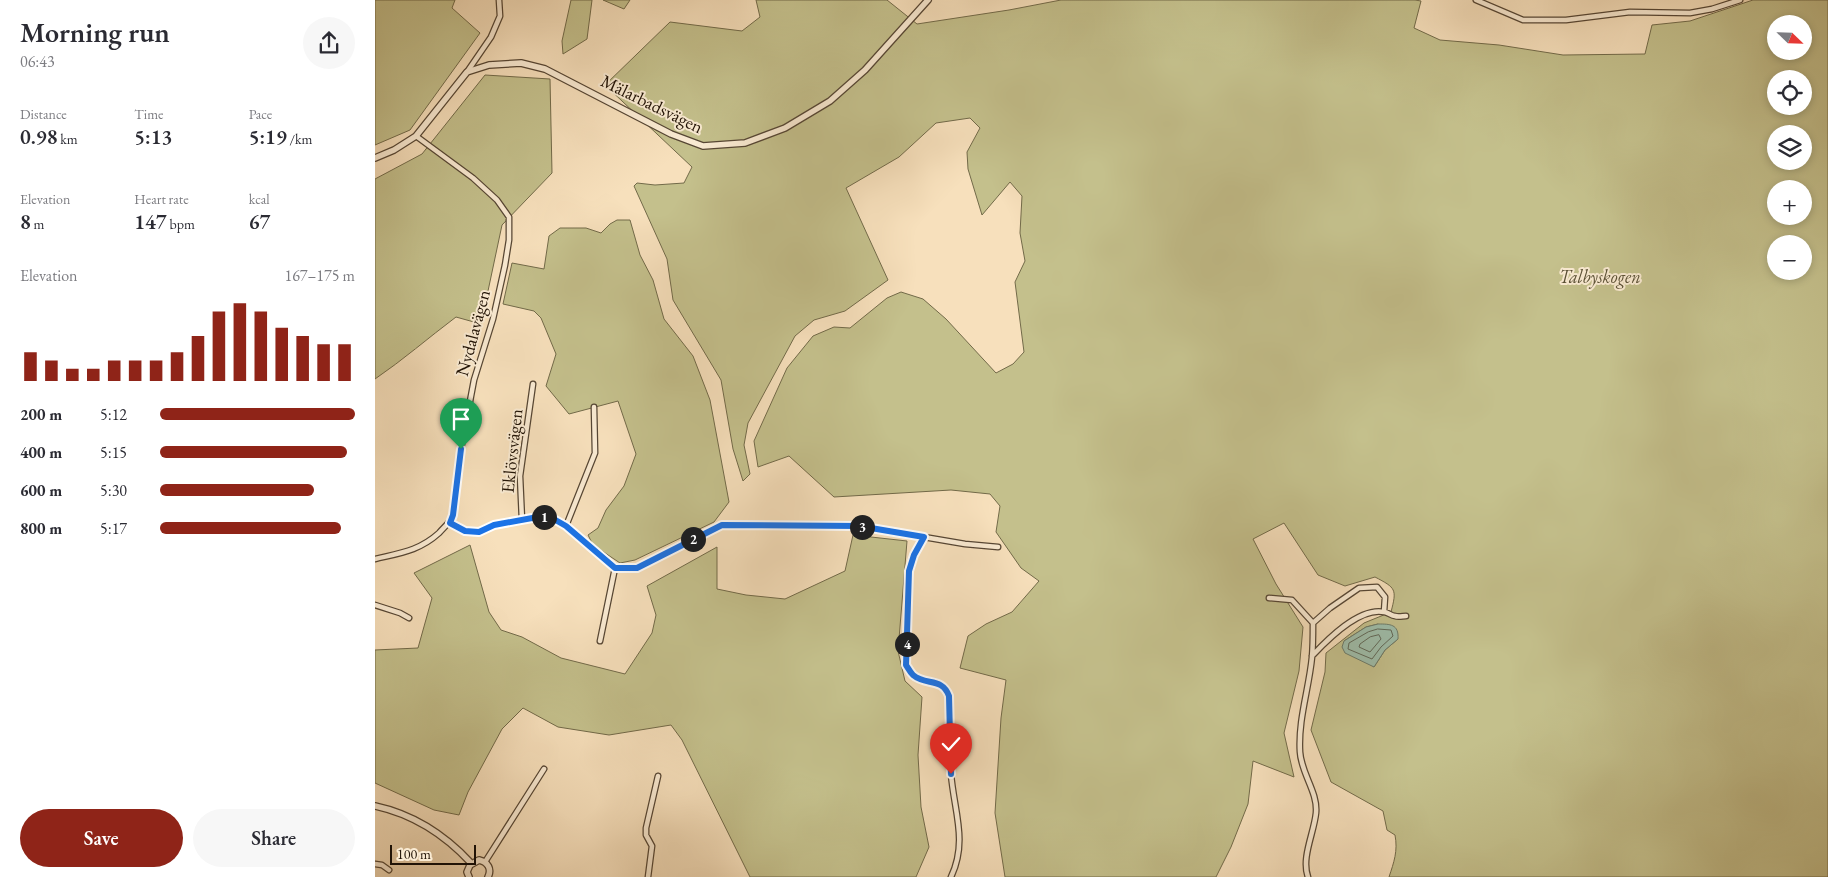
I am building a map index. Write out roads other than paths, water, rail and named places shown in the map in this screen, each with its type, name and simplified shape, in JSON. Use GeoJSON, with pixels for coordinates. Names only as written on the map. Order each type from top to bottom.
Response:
{"type":"FeatureCollection","features":[{"type":"Feature","properties":{"kind":"street"},"geometry":{"type":"LineString","coordinates":[[375,158],[394,150],[416,136],[467,72],[491,37],[500,16],[499,0]]}},
{"type":"Feature","properties":{"kind":"street","name":"Mälarbadsvägen"},"geometry":{"type":"LineString","coordinates":[[467,72],[489,64],[521,63],[545,69],[671,134],[703,146],[745,143],[785,128],[830,101],[865,70],[928,0]]}},
{"type":"Feature","properties":{"kind":"street"},"geometry":{"type":"LineString","coordinates":[[1476,0],[1523,20],[1566,20],[1630,12],[1690,13],[1712,9],[1740,0]]}},
{"type":"Feature","properties":{"kind":"street","name":"Nydalavägen"},"geometry":{"type":"LineString","coordinates":[[416,136],[473,178],[497,200],[509,216],[509,240],[505,265],[493,319],[474,380],[461,449],[453,515],[450,523]]}},
{"type":"Feature","properties":{"kind":"street","name":"Eklövsvägen"},"geometry":{"type":"LineString","coordinates":[[522,520],[520,476],[533,384]]}},
{"type":"Feature","properties":{"kind":"street"},"geometry":{"type":"LineString","coordinates":[[566,526],[595,453],[594,407]]}},
{"type":"Feature","properties":{"kind":"street"},"geometry":{"type":"LineString","coordinates":[[375,559],[412,550],[431,540],[450,523],[465,531],[479,532],[494,525],[543,516],[552,518],[566,526],[615,568],[637,568],[722,525],[859,526],[998,548]]}},
{"type":"Feature","properties":{"kind":"street"},"geometry":{"type":"LineString","coordinates":[[924,537],[914,555],[909,571],[906,665],[912,674],[922,680],[937,683],[946,689],[949,696],[951,774],[960,829],[960,848],[956,867],[951,877]]}},
{"type":"Feature","properties":{"kind":"street"},"geometry":{"type":"LineString","coordinates":[[600,641],[615,568]]}},
{"type":"Feature","properties":{"kind":"street"},"geometry":{"type":"LineString","coordinates":[[1313,623],[1329,608],[1359,588],[1377,587],[1385,598],[1384,612]]}},
{"type":"Feature","properties":{"kind":"street"},"geometry":{"type":"LineString","coordinates":[[1269,598],[1292,600],[1313,623],[1312,656],[1300,728],[1302,767],[1315,799],[1316,812],[1308,854],[1306,871],[1308,877]]}},
{"type":"Feature","properties":{"kind":"street"},"geometry":{"type":"LineString","coordinates":[[375,605],[409,618]]}},
{"type":"Feature","properties":{"kind":"street"},"geometry":{"type":"LineString","coordinates":[[1312,656],[1331,636],[1353,620],[1372,612],[1406,616]]}},
{"type":"Feature","properties":{"kind":"street"},"geometry":{"type":"LineString","coordinates":[[485,862],[544,769]]}},
{"type":"Feature","properties":{"kind":"street"},"geometry":{"type":"LineString","coordinates":[[648,877],[652,846],[646,835],[646,828],[658,776]]}},
{"type":"Feature","properties":{"kind":"street"},"geometry":{"type":"LineString","coordinates":[[375,806],[416,820],[431,829],[471,863]]}},
{"type":"Feature","properties":{"kind":"street"},"geometry":{"type":"LineString","coordinates":[[469,877],[468,869],[471,863],[477,860],[485,862],[490,869],[488,877]]}},
{"type":"Feature","properties":{"kind":"street"},"geometry":{"type":"LineString","coordinates":[[375,864],[382,865],[389,870]]}},
{"type":"Feature","properties":{"kind":"water"},"geometry":{"type":"Polygon","coordinates":[[[1378,624],[1393,626],[1397,630],[1398,639],[1385,650],[1374,667],[1345,653],[1342,647],[1344,641],[1366,627],[1378,624]]]}},
{"type":"Feature","properties":{"kind":"park label","name":"Talbyskogen"},"geometry":{"type":"Point","coordinates":[1600,277]}}]}
